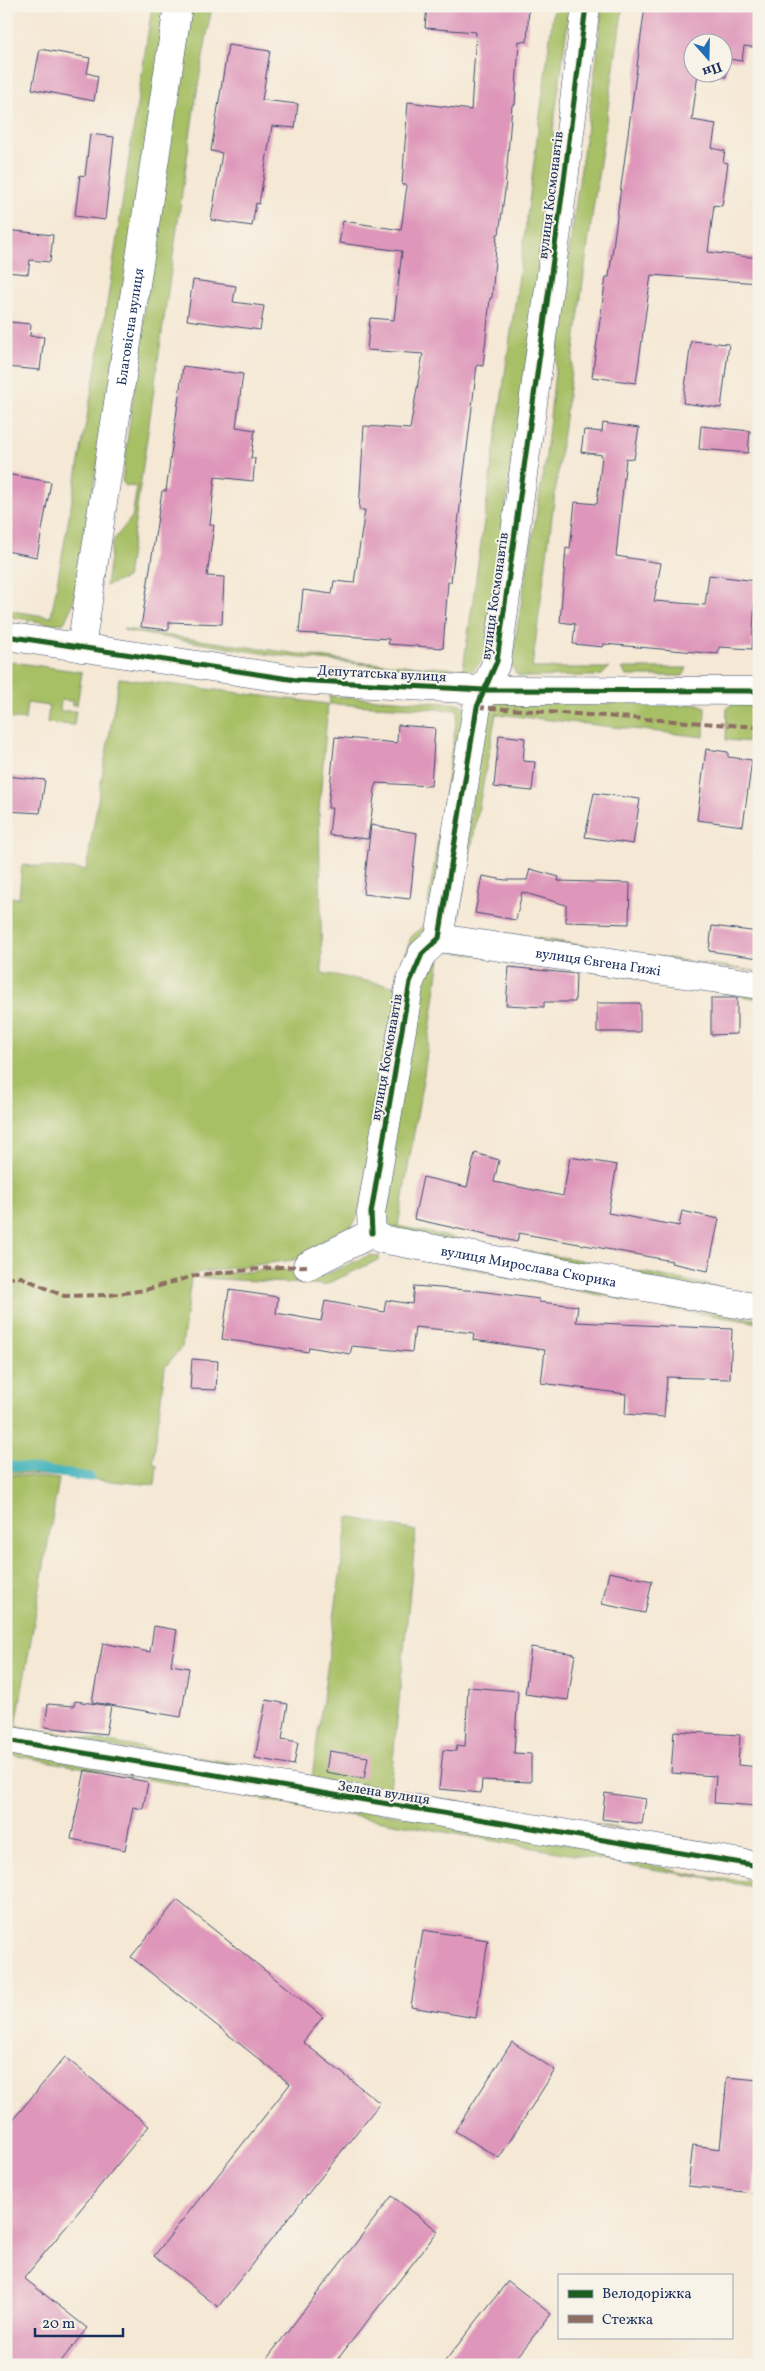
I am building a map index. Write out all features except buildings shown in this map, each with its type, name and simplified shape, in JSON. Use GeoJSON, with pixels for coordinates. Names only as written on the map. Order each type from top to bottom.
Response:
{"type":"FeatureCollection","features":[{"type":"Feature","properties":{"kind":"street","name":"Благовісна вулиця"},"geometry":{"type":"LineString","coordinates":[[82,648],[178,6]]}},
{"type":"Feature","properties":{"kind":"street","name":"вулиця Космонавтів"},"geometry":{"type":"LineString","coordinates":[[372,1233],[371,1213],[410,982],[422,954],[439,938],[477,707],[497,661],[563,188],[586,6]]}},
{"type":"Feature","properties":{"kind":"street","name":"Депутатська вулиця"},"geometry":{"type":"LineString","coordinates":[[6,636],[296,680],[484,690],[759,691]]}},
{"type":"Feature","properties":{"kind":"street","name":"вулиця Євгена Гижі"},"geometry":{"type":"LineString","coordinates":[[439,938],[759,985]]}},
{"type":"Feature","properties":{"kind":"street"},"geometry":{"type":"LineString","coordinates":[[307,1266],[372,1233]]}},
{"type":"Feature","properties":{"kind":"street","name":"вулиця Мирослава Скорика"},"geometry":{"type":"LineString","coordinates":[[372,1233],[380,1239],[759,1308]]}},
{"type":"Feature","properties":{"kind":"street","name":"Зелена вулиця"},"geometry":{"type":"LineString","coordinates":[[6,1740],[759,1866]]}},
{"type":"Feature","properties":{"kind":"green space"},"geometry":{"type":"Polygon","coordinates":[[[152,6],[171,6],[122,321],[73,604],[64,623],[51,624],[6,616],[6,610],[51,617],[105,317],[152,6]]]}},
{"type":"Feature","properties":{"kind":"green space"},"geometry":{"type":"Polygon","coordinates":[[[188,6],[212,6],[194,109],[127,578],[106,586],[112,542],[132,517],[137,487],[126,486],[122,481],[149,275],[188,6]]]}},
{"type":"Feature","properties":{"kind":"green space"},"geometry":{"type":"Polygon","coordinates":[[[554,6],[570,6],[553,130],[558,158],[483,660],[469,674],[458,674],[273,655],[125,631],[123,629],[355,662],[463,669],[524,240],[554,6]]]}},
{"type":"Feature","properties":{"kind":"green space"},"geometry":{"type":"Polygon","coordinates":[[[602,6],[623,6],[588,244],[532,668],[609,668],[602,675],[594,676],[523,677],[517,675],[511,664],[545,463],[566,271],[596,64],[602,6]]]}},
{"type":"Feature","properties":{"kind":"green space"},"geometry":{"type":"Polygon","coordinates":[[[6,661],[82,672],[77,705],[72,705],[72,701],[61,700],[60,711],[76,711],[74,725],[47,723],[49,706],[27,703],[25,720],[6,718],[6,661]]]}},
{"type":"Feature","properties":{"kind":"green space"},"geometry":{"type":"Polygon","coordinates":[[[622,668],[687,668],[683,676],[626,676],[622,668]]]}},
{"type":"Feature","properties":{"kind":"green space"},"geometry":{"type":"Polygon","coordinates":[[[119,678],[328,704],[319,811],[322,973],[394,986],[411,937],[425,924],[458,710],[330,704],[329,696],[461,704],[467,709],[431,924],[361,1208],[350,1231],[300,1259],[196,1273],[191,1279],[182,1347],[165,1367],[153,1463],[157,1465],[155,1485],[6,1472],[6,897],[19,898],[22,865],[86,870],[119,678]]]}},
{"type":"Feature","properties":{"kind":"green space"},"geometry":{"type":"Polygon","coordinates":[[[492,702],[698,704],[705,707],[704,737],[496,714],[458,921],[462,927],[759,972],[458,929],[454,925],[484,720],[492,702]]]}},
{"type":"Feature","properties":{"kind":"green space"},"geometry":{"type":"Polygon","coordinates":[[[732,702],[759,703],[759,743],[726,740],[727,709],[732,702]]]}},
{"type":"Feature","properties":{"kind":"green space"},"geometry":{"type":"Polygon","coordinates":[[[452,944],[475,950],[629,968],[648,977],[657,974],[670,974],[759,992],[759,999],[649,979],[441,950],[424,1074],[398,1226],[491,1246],[574,1259],[725,1288],[723,1290],[697,1288],[621,1273],[412,1240],[392,1230],[383,1215],[384,1174],[416,989],[429,955],[437,945],[452,944]]]}},
{"type":"Feature","properties":{"kind":"green space"},"geometry":{"type":"Polygon","coordinates":[[[370,1255],[379,1256],[380,1259],[325,1285],[200,1278],[205,1275],[279,1269],[318,1278],[370,1255]]]}},
{"type":"Feature","properties":{"kind":"green space"},"geometry":{"type":"Polygon","coordinates":[[[415,1257],[759,1320],[759,1323],[658,1307],[415,1257]]]}},
{"type":"Feature","properties":{"kind":"green space"},"geometry":{"type":"Polygon","coordinates":[[[6,1474],[59,1479],[16,1726],[312,1777],[348,1517],[416,1531],[390,1790],[759,1852],[6,1730],[6,1474]]]}},
{"type":"Feature","properties":{"kind":"green space"},"geometry":{"type":"Polygon","coordinates":[[[6,1748],[606,1851],[700,1876],[759,1881],[759,1888],[6,1754],[6,1748]]]}},
{"type":"Feature","properties":{"kind":"waterway"},"geometry":{"type":"LineString","coordinates":[[6,1465],[90,1477]]}},
{"type":"Feature","properties":{"kind":"marked path"},"geometry":{"type":"LineString","coordinates":[[477,707],[759,727]]}},
{"type":"Feature","properties":{"kind":"marked path"},"geometry":{"type":"LineString","coordinates":[[6,1278],[21,1277],[64,1296],[110,1295],[145,1290],[197,1275],[307,1266]]}},
{"type":"Feature","properties":{"kind":"cycle path"},"geometry":{"type":"LineString","coordinates":[[372,1233],[371,1213],[410,982],[422,954],[439,938],[477,707],[497,661],[563,188],[586,6]]}},
{"type":"Feature","properties":{"kind":"cycle path"},"geometry":{"type":"LineString","coordinates":[[6,636],[296,680],[484,690],[759,691]]}},
{"type":"Feature","properties":{"kind":"cycle path"},"geometry":{"type":"LineString","coordinates":[[6,1740],[759,1866]]}}]}
